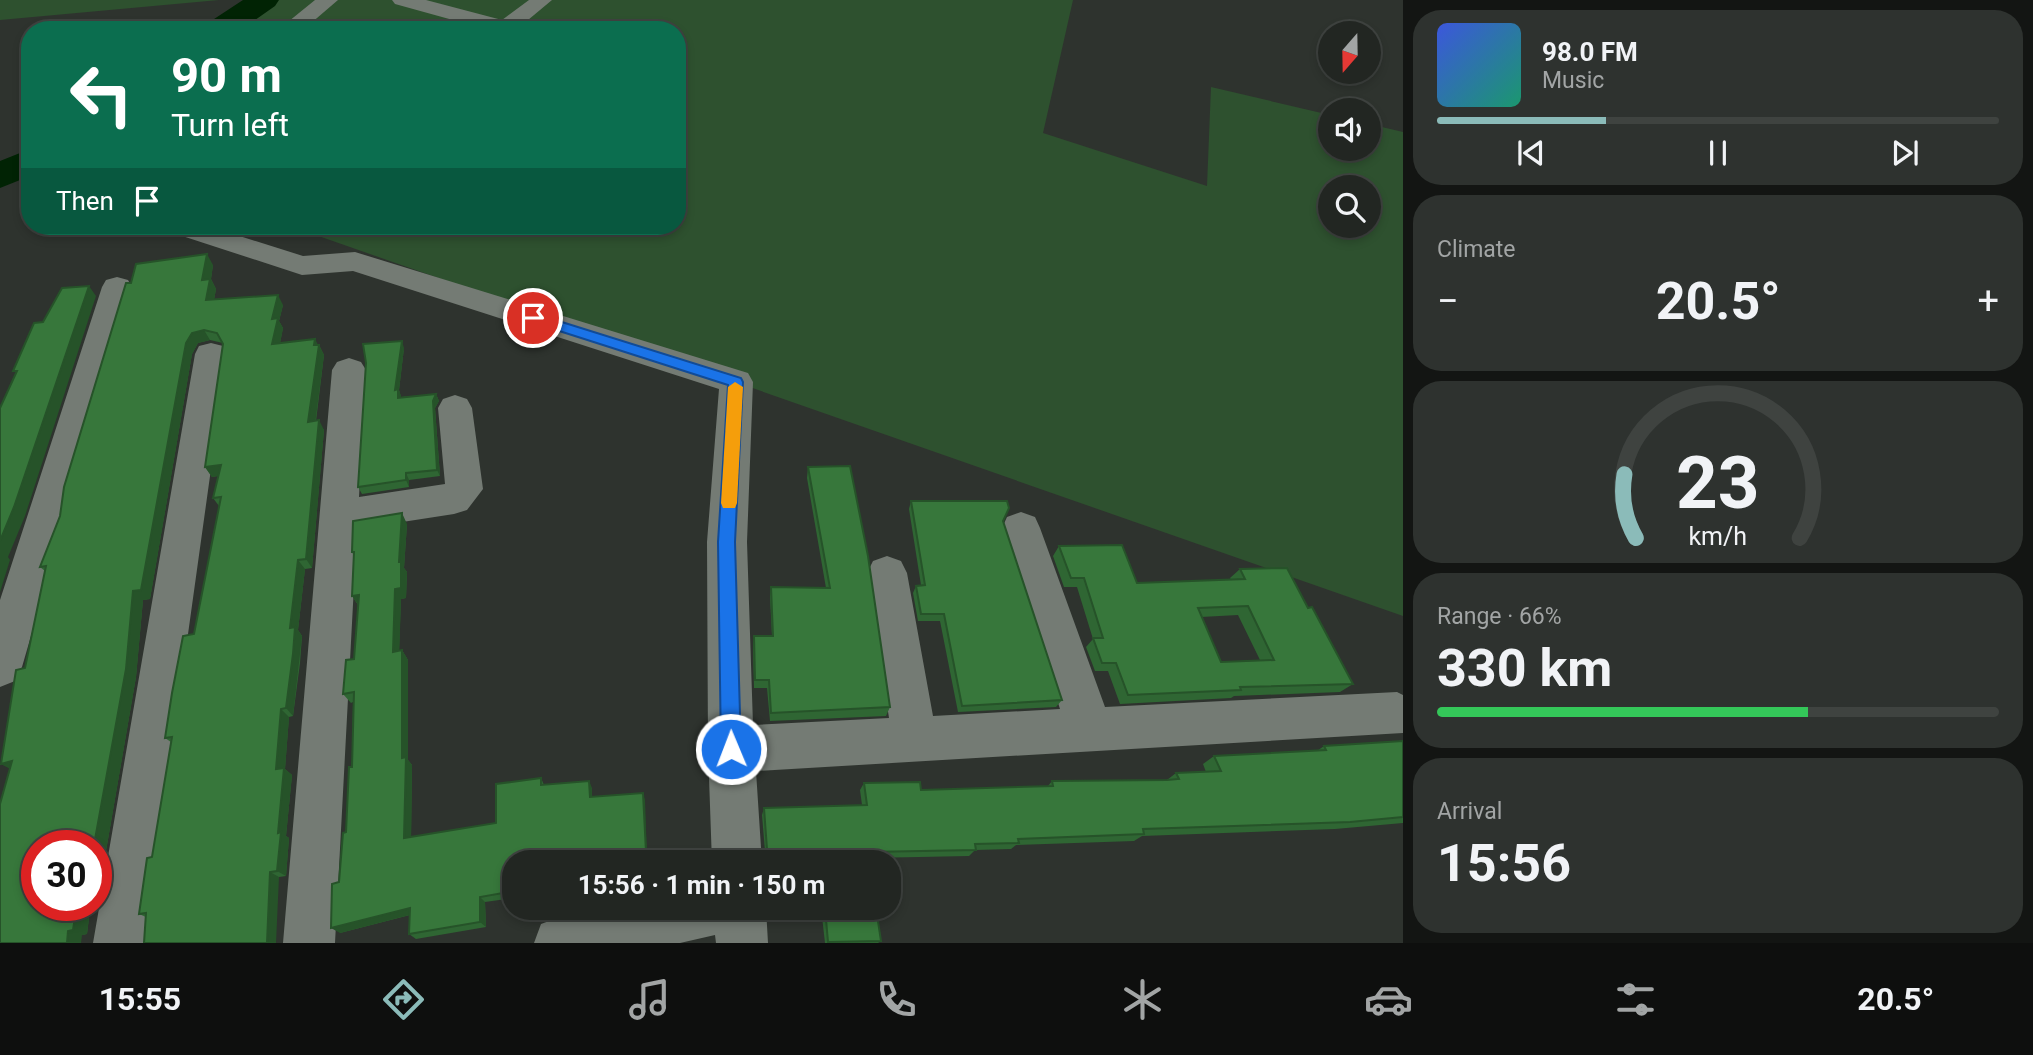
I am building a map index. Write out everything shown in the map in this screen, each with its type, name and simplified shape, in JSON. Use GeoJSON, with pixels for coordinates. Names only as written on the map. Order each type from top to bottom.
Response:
{"type":"FeatureCollection","features":[{"type":"Feature","properties":{"kind":"street"},"geometry":{"type":"LineString","coordinates":[[301,21],[328,0]]}},
{"type":"Feature","properties":{"kind":"street"},"geometry":{"type":"LineString","coordinates":[[402,0],[427,3],[484,21]]}},
{"type":"Feature","properties":{"kind":"street"},"geometry":{"type":"LineString","coordinates":[[519,21],[542,0]]}},
{"type":"Feature","properties":{"kind":"street"},"geometry":{"type":"LineString","coordinates":[[207,235],[302,266],[355,261],[736,382],[727,542],[731,749],[736,850]]}},
{"type":"Feature","properties":{"kind":"street"},"geometry":{"type":"LineString","coordinates":[[0,667],[117,287]]}},
{"type":"Feature","properties":{"kind":"street"},"geometry":{"type":"LineString","coordinates":[[119,943],[211,354]]}},
{"type":"Feature","properties":{"kind":"street"},"geometry":{"type":"LineString","coordinates":[[309,943],[349,370]]}},
{"type":"Feature","properties":{"kind":"street"},"geometry":{"type":"LineString","coordinates":[[339,516],[454,499],[464,489],[455,408]]}},
{"type":"Feature","properties":{"kind":"street"},"geometry":{"type":"LineString","coordinates":[[1021,528],[1090,730]]}},
{"type":"Feature","properties":{"kind":"street"},"geometry":{"type":"LineString","coordinates":[[887,573],[915,740]]}},
{"type":"Feature","properties":{"kind":"street"},"geometry":{"type":"LineString","coordinates":[[731,749],[1397,713]]}},
{"type":"Feature","properties":{"kind":"street"},"geometry":{"type":"LineString","coordinates":[[560,943],[666,920]]}},
{"type":"Feature","properties":{"kind":"street"},"geometry":{"type":"LineString","coordinates":[[741,920],[742,943]]}},
{"type":"Feature","properties":{"kind":"green space"},"geometry":{"type":"Polygon","coordinates":[[[0,0],[219,0],[0,20],[0,0]]]}},
{"type":"Feature","properties":{"kind":"green space"},"geometry":{"type":"Polygon","coordinates":[[[245,0],[1073,0],[1043,133],[1207,186],[1211,87],[1318,112],[1318,161],[1381,161],[1381,127],[1403,132],[1403,616],[316,235],[686,235],[686,21],[214,21],[245,0]]]}},
{"type":"Feature","properties":{"kind":"building"},"geometry":{"type":"Polygon","coordinates":[[[207,254],[202,280],[210,279],[206,300],[278,295],[272,319],[278,318],[272,344],[315,339],[314,345],[319,345],[308,422],[319,420],[306,559],[298,560],[290,628],[295,627],[293,654],[286,708],[281,709],[276,769],[284,768],[278,833],[281,832],[277,871],[270,872],[267,943],[144,943],[146,913],[139,914],[147,858],[152,857],[172,737],[165,738],[183,636],[194,634],[221,497],[213,498],[221,465],[205,467],[223,344],[217,333],[204,330],[192,333],[186,343],[141,590],[133,591],[126,669],[97,830],[21,830],[21,921],[74,921],[73,930],[68,931],[67,943],[0,943],[0,804],[12,761],[1,764],[16,670],[25,668],[46,566],[40,567],[60,516],[64,487],[126,283],[131,283],[136,264],[207,254]]]}},
{"type":"Feature","properties":{"kind":"building"},"geometry":{"type":"Polygon","coordinates":[[[89,286],[0,541],[0,408],[34,323],[43,322],[62,288],[89,286]]]}},
{"type":"Feature","properties":{"kind":"building"},"geometry":{"type":"Polygon","coordinates":[[[402,341],[395,390],[398,389],[398,398],[436,394],[433,401],[437,470],[406,473],[406,480],[358,487],[366,363],[363,344],[402,341]]]}},
{"type":"Feature","properties":{"kind":"building"},"geometry":{"type":"Polygon","coordinates":[[[850,466],[868,556],[890,707],[771,713],[769,680],[755,680],[754,636],[773,636],[771,587],[830,588],[808,467],[850,466]]]}},
{"type":"Feature","properties":{"kind":"building"},"geometry":{"type":"Polygon","coordinates":[[[911,501],[1007,501],[1009,508],[1003,521],[1062,700],[962,706],[944,614],[921,614],[916,586],[925,585],[911,501]]]}},
{"type":"Feature","properties":{"kind":"building"},"geometry":{"type":"Polygon","coordinates":[[[402,513],[399,562],[401,588],[395,589],[393,652],[402,650],[402,758],[406,757],[404,838],[496,823],[496,784],[541,778],[541,785],[589,781],[590,797],[643,793],[646,850],[502,850],[502,893],[480,897],[480,922],[409,934],[410,908],[331,928],[332,884],[339,882],[343,833],[346,832],[349,767],[352,767],[354,692],[343,694],[346,660],[354,659],[359,595],[352,596],[353,521],[402,513]]]}},
{"type":"Feature","properties":{"kind":"building"},"geometry":{"type":"Polygon","coordinates":[[[1122,545],[1137,583],[1245,579],[1240,569],[1287,568],[1308,608],[1312,607],[1353,684],[1240,687],[1241,690],[1128,695],[1116,663],[1102,663],[1093,638],[1103,638],[1084,578],[1071,578],[1059,546],[1122,545]],[[1248,606],[1198,608],[1221,662],[1274,660],[1248,606]]]}},
{"type":"Feature","properties":{"kind":"building"},"geometry":{"type":"Polygon","coordinates":[[[1403,741],[1403,817],[1350,822],[1143,829],[1144,834],[1018,839],[1019,843],[975,844],[976,850],[767,850],[764,808],[867,805],[864,783],[920,782],[921,790],[1053,786],[1052,781],[1167,780],[1179,779],[1176,773],[1221,771],[1214,756],[1326,750],[1324,746],[1403,741]]]}},
{"type":"Feature","properties":{"kind":"building"},"geometry":{"type":"Polygon","coordinates":[[[826,920],[878,920],[881,941],[828,942],[826,920]]]}},
{"type":"Feature","properties":{"kind":"waterway"},"geometry":{"type":"LineString","coordinates":[[232,21],[264,0]]}},
{"type":"Feature","properties":{"kind":"waterway"},"geometry":{"type":"LineString","coordinates":[[0,176],[21,166]]}},
{"type":"Feature","properties":{"kind":"slow traffic"},"geometry":{"type":"LineString","coordinates":[[729,503],[735,387]]}},
{"type":"Feature","properties":{"kind":"route"},"geometry":{"type":"LineString","coordinates":[[533,318],[736,382],[727,542],[731,749]]}}]}
